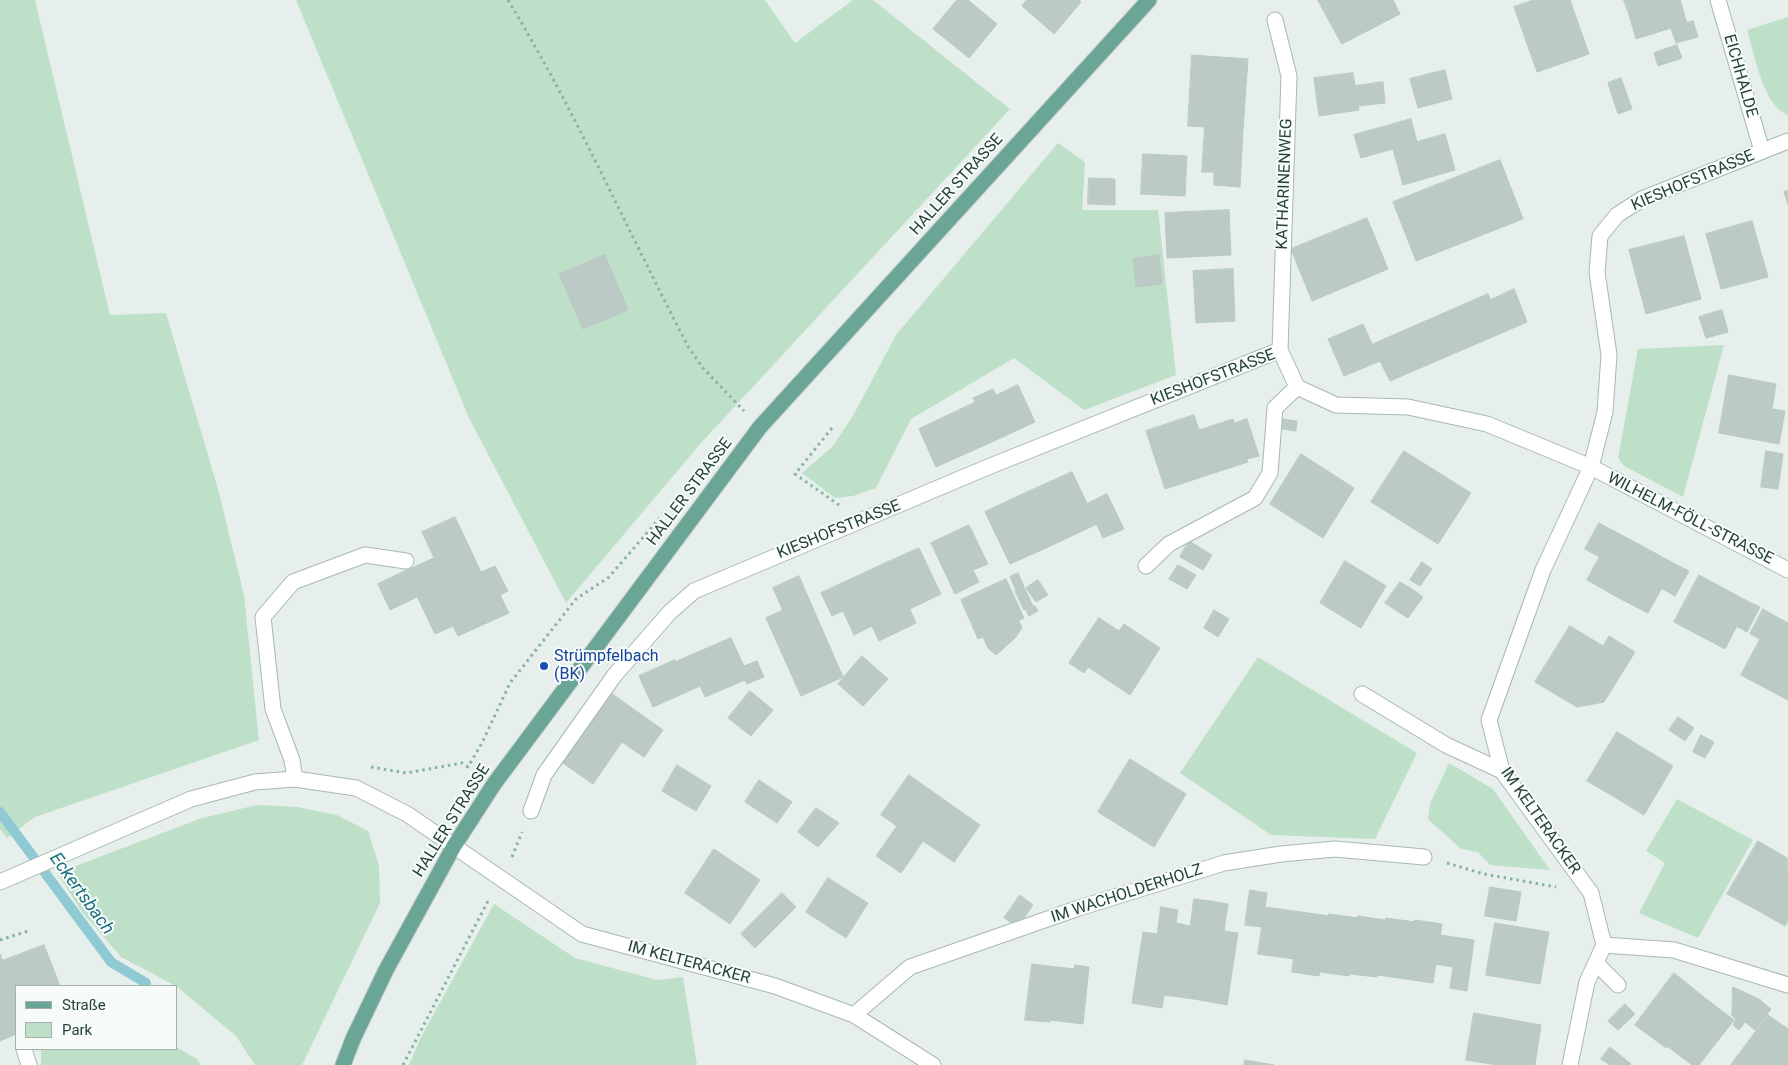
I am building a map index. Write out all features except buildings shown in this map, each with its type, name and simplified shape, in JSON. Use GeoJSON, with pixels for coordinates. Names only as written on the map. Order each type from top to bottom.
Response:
{"type":"FeatureCollection","features":[{"type":"Feature","properties":{"kind":"main road","name":"HALLER STRASSE"},"geometry":{"type":"LineString","coordinates":[[343,1065],[353,1039],[386,970],[454,846],[494,784],[760,427],[1149,0]]}},
{"type":"Feature","properties":{"kind":"street","name":"EICHHALDE"},"geometry":{"type":"LineString","coordinates":[[1718,0],[1762,151]]}},
{"type":"Feature","properties":{"kind":"street","name":"KATHARINENWEG"},"geometry":{"type":"LineString","coordinates":[[1275,20],[1289,76],[1280,350]]}},
{"type":"Feature","properties":{"kind":"street","name":"KIESHOFSTRASSE"},"geometry":{"type":"LineString","coordinates":[[1592,467],[1605,412],[1609,355],[1597,272],[1600,236],[1617,215],[1642,199],[1788,141]]}},
{"type":"Feature","properties":{"kind":"street","name":"KIESHOFSTRASSE"},"geometry":{"type":"LineString","coordinates":[[531,810],[544,775],[614,676],[670,612],[694,590],[988,467],[1280,350],[1297,387]]}},
{"type":"Feature","properties":{"kind":"street"},"geometry":{"type":"LineString","coordinates":[[1146,566],[1169,544],[1255,498],[1270,473],[1275,408],[1297,387],[1336,405],[1408,407],[1487,424],[1592,467]]}},
{"type":"Feature","properties":{"kind":"street","name":"IM KELTERACKER"},"geometry":{"type":"LineString","coordinates":[[1592,467],[1537,568],[1489,720],[1502,771],[1591,893],[1604,945]]}},
{"type":"Feature","properties":{"kind":"street","name":"WILHELM-FÖLL-STRASSE"},"geometry":{"type":"LineString","coordinates":[[1592,467],[1788,570]]}},
{"type":"Feature","properties":{"kind":"street"},"geometry":{"type":"LineString","coordinates":[[296,779],[292,760],[273,709],[263,617],[293,582],[365,555],[406,561]]}},
{"type":"Feature","properties":{"kind":"street"},"geometry":{"type":"LineString","coordinates":[[1362,694],[1446,745],[1502,771]]}},
{"type":"Feature","properties":{"kind":"street","name":"IM KELTERACKER"},"geometry":{"type":"LineString","coordinates":[[0,882],[191,799],[254,782],[296,779],[356,788],[407,814],[582,934],[775,986],[854,1015],[933,1065]]}},
{"type":"Feature","properties":{"kind":"street","name":"IM WACHOLDERHOLZ"},"geometry":{"type":"LineString","coordinates":[[854,1015],[910,967],[1088,905],[1224,863],[1281,854],[1335,849],[1424,857]]}},
{"type":"Feature","properties":{"kind":"street"},"geometry":{"type":"LineString","coordinates":[[1570,1065],[1587,982],[1604,945],[1674,950],[1788,985]]}},
{"type":"Feature","properties":{"kind":"street"},"geometry":{"type":"LineString","coordinates":[[1596,963],[1618,985]]}},
{"type":"Feature","properties":{"kind":"street"},"geometry":{"type":"LineString","coordinates":[[24,1050],[29,1065]]}},
{"type":"Feature","properties":{"kind":"path"},"geometry":{"type":"LineString","coordinates":[[508,0],[541,56],[689,348],[703,368],[760,427]]}},
{"type":"Feature","properties":{"kind":"path"},"geometry":{"type":"LineString","coordinates":[[814,487],[795,474],[832,428]]}},
{"type":"Feature","properties":{"kind":"path"},"geometry":{"type":"LineString","coordinates":[[402,1065],[471,931],[502,880],[531,810]]}},
{"type":"Feature","properties":{"kind":"path"},"geometry":{"type":"LineString","coordinates":[[1424,857],[1484,874],[1591,893]]}},
{"type":"Feature","properties":{"kind":"path"},"geometry":{"type":"LineString","coordinates":[[0,940],[28,931]]}},
{"type":"Feature","properties":{"kind":"green space"},"geometry":{"type":"Polygon","coordinates":[[[0,0],[35,0],[110,315],[166,313],[218,489],[244,595],[259,740],[35,817],[7,838],[0,829],[0,0]]]}},
{"type":"Feature","properties":{"kind":"green space"},"geometry":{"type":"Polygon","coordinates":[[[296,0],[765,0],[795,43],[853,0],[873,0],[1010,109],[701,443],[566,603],[469,418],[296,0]]]}},
{"type":"Feature","properties":{"kind":"green space"},"geometry":{"type":"Polygon","coordinates":[[[1788,17],[1788,115],[1779,109],[1766,90],[1747,30],[1788,17]]]}},
{"type":"Feature","properties":{"kind":"green space"},"geometry":{"type":"Polygon","coordinates":[[[1058,143],[1085,162],[1082,210],[1158,210],[1176,375],[1084,410],[1014,358],[911,419],[876,488],[853,496],[835,498],[802,473],[833,446],[854,414],[896,335],[1058,143]]]}},
{"type":"Feature","properties":{"kind":"green space"},"geometry":{"type":"Polygon","coordinates":[[[1724,345],[1683,497],[1624,466],[1618,458],[1638,349],[1724,345]]]}},
{"type":"Feature","properties":{"kind":"green space"},"geometry":{"type":"Polygon","coordinates":[[[1258,657],[1417,753],[1375,839],[1271,835],[1180,773],[1258,657]]]}},
{"type":"Feature","properties":{"kind":"green space"},"geometry":{"type":"Polygon","coordinates":[[[1449,763],[1493,789],[1550,870],[1490,865],[1478,852],[1461,849],[1428,819],[1430,804],[1449,763]]]}},
{"type":"Feature","properties":{"kind":"green space"},"geometry":{"type":"Polygon","coordinates":[[[1677,799],[1753,840],[1698,938],[1639,913],[1665,863],[1646,851],[1677,799]]]}},
{"type":"Feature","properties":{"kind":"green space"},"geometry":{"type":"Polygon","coordinates":[[[257,805],[297,807],[337,815],[368,831],[379,865],[380,903],[302,1065],[255,1065],[236,1036],[178,988],[178,985],[174,985],[121,957],[82,912],[57,873],[202,818],[257,805]]]}},
{"type":"Feature","properties":{"kind":"green space"},"geometry":{"type":"Polygon","coordinates":[[[494,904],[575,958],[657,980],[683,977],[697,1065],[409,1065],[420,1039],[494,904]]]}},
{"type":"Feature","properties":{"kind":"green space"},"geometry":{"type":"Polygon","coordinates":[[[178,1048],[197,1059],[201,1065],[41,1065],[41,1050],[178,1050],[178,1048]]]}},
{"type":"Feature","properties":{"kind":"waterway","name":"Eckertsbach"},"geometry":{"type":"LineString","coordinates":[[0,812],[111,962],[146,983]]}},
{"type":"Feature","properties":{"kind":"place","name":"Strümpfelbach (BK)"},"geometry":{"type":"Point","coordinates":[544,666]}}]}
